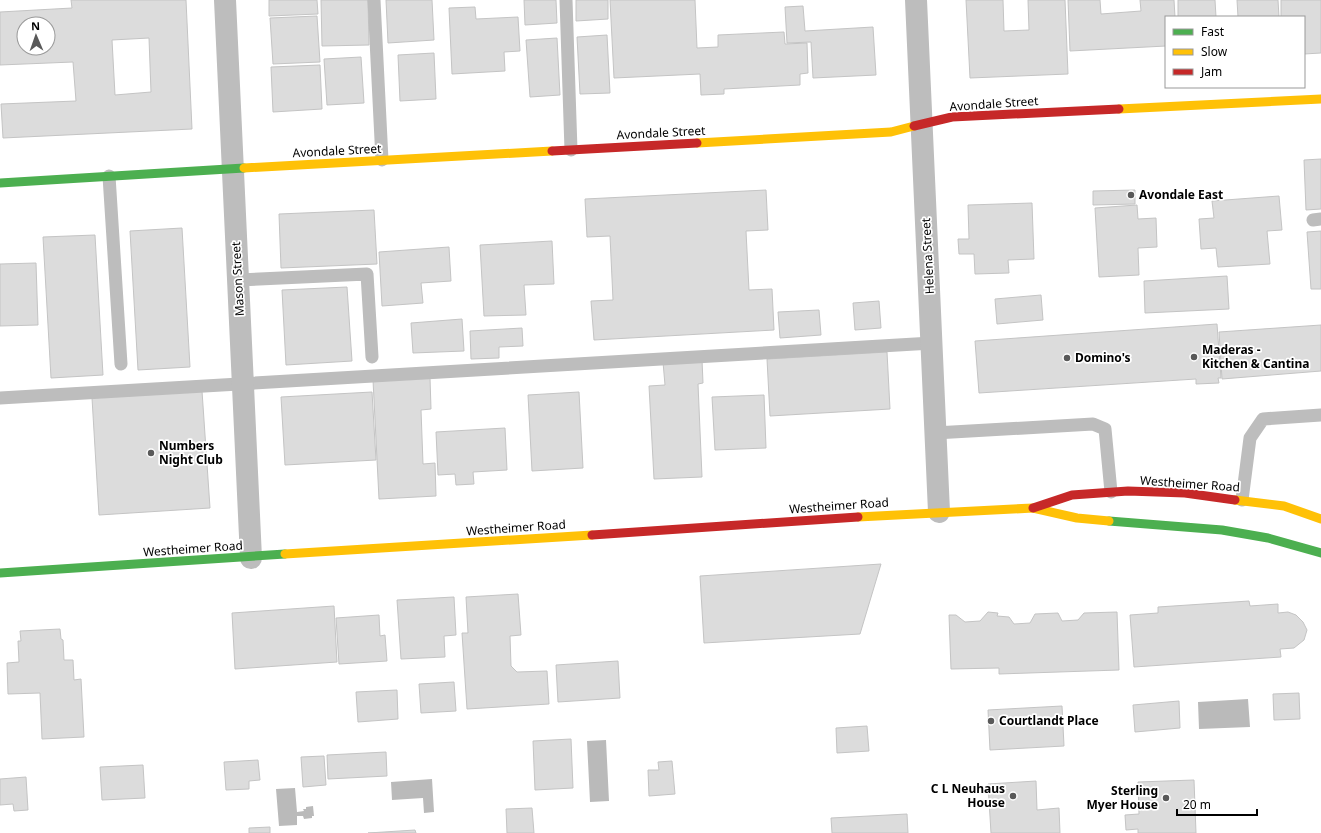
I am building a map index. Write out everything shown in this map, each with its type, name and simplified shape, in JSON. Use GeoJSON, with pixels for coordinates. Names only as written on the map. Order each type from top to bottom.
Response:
{"type":"FeatureCollection","features":[{"type":"Feature","properties":{"kind":"main road","name":"Avondale Street"},"geometry":{"type":"LineString","coordinates":[[0,183],[891,132],[952,117],[1321,99]]}},
{"type":"Feature","properties":{"kind":"main road","name":"Westheimer Road"},"geometry":{"type":"LineString","coordinates":[[1033,508],[1072,495],[1111,492],[1185,493],[1284,506],[1321,519]]}},
{"type":"Feature","properties":{"kind":"main road","name":"Westheimer Road"},"geometry":{"type":"LineString","coordinates":[[0,573],[251,558],[939,512],[1033,508],[1077,518],[1222,530],[1268,538],[1321,553]]}},
{"type":"Feature","properties":{"kind":"street","name":"Mason Street"},"geometry":{"type":"LineString","coordinates":[[225,0],[251,558]]}},
{"type":"Feature","properties":{"kind":"street","name":"Helena Street"},"geometry":{"type":"LineString","coordinates":[[916,0],[939,512]]}},
{"type":"Feature","properties":{"kind":"lane"},"geometry":{"type":"LineString","coordinates":[[374,0],[382,160]]}},
{"type":"Feature","properties":{"kind":"lane"},"geometry":{"type":"LineString","coordinates":[[566,0],[571,150]]}},
{"type":"Feature","properties":{"kind":"lane"},"geometry":{"type":"LineString","coordinates":[[109,176],[121,364]]}},
{"type":"Feature","properties":{"kind":"lane"},"geometry":{"type":"LineString","coordinates":[[238,280],[367,274],[372,358]]}},
{"type":"Feature","properties":{"kind":"lane"},"geometry":{"type":"LineString","coordinates":[[0,398],[932,343]]}},
{"type":"Feature","properties":{"kind":"lane"},"geometry":{"type":"LineString","coordinates":[[1242,500],[1250,438],[1263,419],[1321,415]]}},
{"type":"Feature","properties":{"kind":"lane"},"geometry":{"type":"LineString","coordinates":[[935,433],[1093,424],[1105,429],[1111,492]]}},
{"type":"Feature","properties":{"kind":"shaded area"},"geometry":{"type":"Polygon","coordinates":[[[1248,699],[1250,727],[1199,729],[1198,702],[1248,699]]]}},
{"type":"Feature","properties":{"kind":"shaded area"},"geometry":{"type":"Polygon","coordinates":[[[606,740],[609,801],[590,802],[587,741],[606,740]]]}},
{"type":"Feature","properties":{"kind":"shaded area"},"geometry":{"type":"Polygon","coordinates":[[[432,779],[434,812],[424,813],[423,798],[392,800],[391,782],[432,779]]]}},
{"type":"Feature","properties":{"kind":"shaded area"},"geometry":{"type":"Polygon","coordinates":[[[295,788],[297,812],[304,811],[303,809],[306,809],[306,807],[313,806],[314,816],[312,816],[312,818],[304,819],[303,816],[297,816],[297,825],[279,826],[276,789],[295,788]]]}},
{"type":"Feature","properties":{"kind":"building"},"geometry":{"type":"Polygon","coordinates":[[[71,0],[186,0],[192,129],[3,138],[1,104],[76,101],[73,62],[0,65],[0,12],[72,8],[71,0]],[[149,38],[112,40],[115,95],[151,92],[149,38]]]}},
{"type":"Feature","properties":{"kind":"building"},"geometry":{"type":"Polygon","coordinates":[[[269,0],[317,0],[318,14],[269,16],[269,0]]]}},
{"type":"Feature","properties":{"kind":"building"},"geometry":{"type":"Polygon","coordinates":[[[321,0],[368,0],[369,45],[322,46],[321,0]]]}},
{"type":"Feature","properties":{"kind":"building"},"geometry":{"type":"Polygon","coordinates":[[[386,0],[432,0],[434,40],[388,43],[386,0]]]}},
{"type":"Feature","properties":{"kind":"building"},"geometry":{"type":"Polygon","coordinates":[[[524,0],[556,0],[557,23],[525,25],[524,0]]]}},
{"type":"Feature","properties":{"kind":"building"},"geometry":{"type":"Polygon","coordinates":[[[576,0],[608,0],[608,19],[576,21],[576,0]]]}},
{"type":"Feature","properties":{"kind":"building"},"geometry":{"type":"Polygon","coordinates":[[[610,0],[695,0],[697,48],[718,47],[718,35],[784,32],[785,44],[807,43],[808,73],[800,74],[800,85],[724,89],[724,94],[701,95],[700,74],[614,78],[610,0]]]}},
{"type":"Feature","properties":{"kind":"building"},"geometry":{"type":"Polygon","coordinates":[[[966,0],[1003,0],[1004,31],[1029,30],[1028,0],[1065,0],[1068,74],[970,78],[966,0]]]}},
{"type":"Feature","properties":{"kind":"building"},"geometry":{"type":"Polygon","coordinates":[[[1068,0],[1100,0],[1101,14],[1141,11],[1140,0],[1174,0],[1175,16],[1165,16],[1165,46],[1070,51],[1068,0]]]}},
{"type":"Feature","properties":{"kind":"building"},"geometry":{"type":"Polygon","coordinates":[[[1178,0],[1215,0],[1216,16],[1178,16],[1178,0]]]}},
{"type":"Feature","properties":{"kind":"building"},"geometry":{"type":"Polygon","coordinates":[[[1237,0],[1278,0],[1279,16],[1238,16],[1237,0]]]}},
{"type":"Feature","properties":{"kind":"building"},"geometry":{"type":"Polygon","coordinates":[[[1281,0],[1321,0],[1321,53],[1305,54],[1305,16],[1281,16],[1281,0]]]}},
{"type":"Feature","properties":{"kind":"building"},"geometry":{"type":"Polygon","coordinates":[[[803,6],[805,31],[873,27],[876,75],[813,78],[811,42],[787,43],[785,7],[803,6]]]}},
{"type":"Feature","properties":{"kind":"building"},"geometry":{"type":"Polygon","coordinates":[[[475,7],[476,19],[518,17],[520,51],[504,52],[505,71],[452,74],[449,8],[475,7]]]}},
{"type":"Feature","properties":{"kind":"building"},"geometry":{"type":"Polygon","coordinates":[[[317,16],[320,62],[273,64],[270,18],[317,16]]]}},
{"type":"Feature","properties":{"kind":"building"},"geometry":{"type":"Polygon","coordinates":[[[607,35],[610,93],[580,94],[577,37],[607,35]]]}},
{"type":"Feature","properties":{"kind":"building"},"geometry":{"type":"Polygon","coordinates":[[[557,38],[560,95],[530,97],[526,40],[557,38]]]}},
{"type":"Feature","properties":{"kind":"building"},"geometry":{"type":"Polygon","coordinates":[[[434,53],[436,99],[400,101],[398,55],[434,53]]]}},
{"type":"Feature","properties":{"kind":"building"},"geometry":{"type":"Polygon","coordinates":[[[361,57],[364,103],[327,105],[324,59],[361,57]]]}},
{"type":"Feature","properties":{"kind":"building"},"geometry":{"type":"Polygon","coordinates":[[[320,65],[322,109],[273,112],[271,67],[320,65]]]}},
{"type":"Feature","properties":{"kind":"building"},"geometry":{"type":"Polygon","coordinates":[[[1321,159],[1321,209],[1306,210],[1304,160],[1321,159]]]}},
{"type":"Feature","properties":{"kind":"building"},"geometry":{"type":"Polygon","coordinates":[[[766,190],[768,230],[746,231],[749,290],[772,289],[774,330],[594,340],[591,301],[613,300],[610,236],[587,237],[585,199],[766,190]]]}},
{"type":"Feature","properties":{"kind":"building"},"geometry":{"type":"Polygon","coordinates":[[[1135,190],[1135,204],[1093,205],[1093,191],[1135,190]]]}},
{"type":"Feature","properties":{"kind":"building"},"geometry":{"type":"Polygon","coordinates":[[[1279,196],[1282,230],[1267,231],[1270,264],[1218,267],[1216,248],[1201,249],[1199,219],[1214,218],[1212,201],[1279,196]]]}},
{"type":"Feature","properties":{"kind":"building"},"geometry":{"type":"Polygon","coordinates":[[[1032,203],[1034,259],[1008,260],[1009,273],[975,274],[974,254],[959,254],[958,239],[969,239],[968,205],[1032,203]]]}},
{"type":"Feature","properties":{"kind":"building"},"geometry":{"type":"Polygon","coordinates":[[[1137,205],[1138,219],[1156,218],[1157,247],[1138,248],[1139,275],[1099,277],[1095,208],[1137,205]]]}},
{"type":"Feature","properties":{"kind":"building"},"geometry":{"type":"Polygon","coordinates":[[[374,210],[377,264],[281,268],[279,214],[374,210]]]}},
{"type":"Feature","properties":{"kind":"building"},"geometry":{"type":"Polygon","coordinates":[[[182,228],[190,367],[138,370],[130,231],[182,228]]]}},
{"type":"Feature","properties":{"kind":"building"},"geometry":{"type":"Polygon","coordinates":[[[1321,231],[1321,289],[1311,289],[1307,232],[1321,231]]]}},
{"type":"Feature","properties":{"kind":"building"},"geometry":{"type":"Polygon","coordinates":[[[95,235],[103,375],[51,378],[43,237],[95,235]]]}},
{"type":"Feature","properties":{"kind":"building"},"geometry":{"type":"Polygon","coordinates":[[[552,241],[554,284],[524,285],[526,315],[484,316],[480,245],[552,241]]]}},
{"type":"Feature","properties":{"kind":"building"},"geometry":{"type":"Polygon","coordinates":[[[449,247],[451,281],[421,283],[423,303],[382,306],[379,252],[449,247]]]}},
{"type":"Feature","properties":{"kind":"building"},"geometry":{"type":"Polygon","coordinates":[[[36,263],[38,325],[0,326],[0,264],[36,263]]]}},
{"type":"Feature","properties":{"kind":"building"},"geometry":{"type":"Polygon","coordinates":[[[1227,276],[1229,309],[1145,313],[1144,281],[1227,276]]]}},
{"type":"Feature","properties":{"kind":"building"},"geometry":{"type":"Polygon","coordinates":[[[347,287],[352,361],[286,365],[282,290],[347,287]]]}},
{"type":"Feature","properties":{"kind":"building"},"geometry":{"type":"Polygon","coordinates":[[[1041,295],[1043,320],[997,324],[995,299],[1041,295]]]}},
{"type":"Feature","properties":{"kind":"building"},"geometry":{"type":"Polygon","coordinates":[[[879,301],[881,328],[855,330],[853,303],[879,301]]]}},
{"type":"Feature","properties":{"kind":"building"},"geometry":{"type":"Polygon","coordinates":[[[819,310],[821,335],[780,338],[778,312],[819,310]]]}},
{"type":"Feature","properties":{"kind":"building"},"geometry":{"type":"Polygon","coordinates":[[[462,319],[464,351],[413,353],[411,323],[462,319]]]}},
{"type":"Feature","properties":{"kind":"building"},"geometry":{"type":"Polygon","coordinates":[[[1217,324],[1221,378],[1218,378],[1219,383],[1196,384],[1196,379],[979,393],[975,341],[1217,324]]]}},
{"type":"Feature","properties":{"kind":"building"},"geometry":{"type":"Polygon","coordinates":[[[1321,325],[1321,371],[1222,379],[1219,332],[1321,325]]]}},
{"type":"Feature","properties":{"kind":"building"},"geometry":{"type":"Polygon","coordinates":[[[522,328],[523,346],[499,347],[499,358],[471,359],[470,331],[522,328]]]}},
{"type":"Feature","properties":{"kind":"building"},"geometry":{"type":"Polygon","coordinates":[[[887,352],[890,409],[770,416],[767,359],[887,352]]]}},
{"type":"Feature","properties":{"kind":"building"},"geometry":{"type":"Polygon","coordinates":[[[702,360],[703,383],[698,384],[702,477],[654,479],[649,386],[665,385],[663,362],[702,360]]]}},
{"type":"Feature","properties":{"kind":"building"},"geometry":{"type":"Polygon","coordinates":[[[430,378],[431,409],[421,410],[423,464],[435,463],[436,496],[379,499],[373,380],[430,378]]]}},
{"type":"Feature","properties":{"kind":"building","name":"Numbers Night Club"},"geometry":{"type":"Polygon","coordinates":[[[202,391],[210,508],[99,515],[92,398],[202,391]]]}},
{"type":"Feature","properties":{"kind":"building"},"geometry":{"type":"Polygon","coordinates":[[[372,392],[376,460],[285,465],[281,397],[372,392]]]}},
{"type":"Feature","properties":{"kind":"building"},"geometry":{"type":"Polygon","coordinates":[[[579,392],[583,468],[532,471],[528,395],[579,392]]]}},
{"type":"Feature","properties":{"kind":"building"},"geometry":{"type":"Polygon","coordinates":[[[764,395],[766,448],[715,450],[712,397],[764,395]]]}},
{"type":"Feature","properties":{"kind":"building"},"geometry":{"type":"Polygon","coordinates":[[[505,428],[507,470],[473,472],[474,484],[456,485],[455,474],[438,475],[436,432],[505,428]]]}},
{"type":"Feature","properties":{"kind":"building"},"geometry":{"type":"Polygon","coordinates":[[[881,564],[860,634],[704,643],[700,576],[881,564]]]}},
{"type":"Feature","properties":{"kind":"building"},"geometry":{"type":"Polygon","coordinates":[[[518,594],[521,635],[510,636],[511,666],[517,672],[547,671],[549,704],[467,709],[462,633],[468,633],[466,597],[518,594]]]}},
{"type":"Feature","properties":{"kind":"building"},"geometry":{"type":"Polygon","coordinates":[[[454,597],[456,635],[444,636],[445,657],[401,659],[397,600],[454,597]]]}},
{"type":"Feature","properties":{"kind":"building"},"geometry":{"type":"Polygon","coordinates":[[[1249,601],[1250,606],[1278,604],[1278,613],[1288,612],[1296,615],[1303,622],[1307,630],[1304,640],[1294,648],[1280,649],[1281,657],[1134,667],[1130,615],[1158,613],[1158,607],[1249,601]]]}},
{"type":"Feature","properties":{"kind":"building"},"geometry":{"type":"Polygon","coordinates":[[[334,606],[337,662],[235,669],[232,613],[334,606]]]}},
{"type":"Feature","properties":{"kind":"building"},"geometry":{"type":"Polygon","coordinates":[[[988,612],[998,613],[997,616],[1009,617],[1014,624],[1030,623],[1035,614],[1058,613],[1062,621],[1078,620],[1084,613],[1117,612],[1119,670],[999,674],[999,668],[951,669],[949,615],[956,615],[965,622],[980,621],[988,612]]]}},
{"type":"Feature","properties":{"kind":"building"},"geometry":{"type":"Polygon","coordinates":[[[379,615],[380,636],[385,635],[387,661],[339,664],[336,618],[379,615]]]}},
{"type":"Feature","properties":{"kind":"building"},"geometry":{"type":"Polygon","coordinates":[[[60,629],[61,639],[63,640],[64,660],[73,660],[74,680],[81,679],[84,737],[42,739],[40,693],[8,694],[7,663],[19,662],[18,641],[21,641],[20,631],[60,629]]]}},
{"type":"Feature","properties":{"kind":"building"},"geometry":{"type":"Polygon","coordinates":[[[618,661],[620,698],[558,702],[556,665],[618,661]]]}},
{"type":"Feature","properties":{"kind":"building"},"geometry":{"type":"Polygon","coordinates":[[[454,682],[456,711],[421,713],[419,684],[454,682]]]}},
{"type":"Feature","properties":{"kind":"building"},"geometry":{"type":"Polygon","coordinates":[[[397,690],[398,719],[358,722],[356,692],[397,690]]]}},
{"type":"Feature","properties":{"kind":"building"},"geometry":{"type":"Polygon","coordinates":[[[1299,693],[1300,719],[1274,720],[1273,694],[1299,693]]]}},
{"type":"Feature","properties":{"kind":"building"},"geometry":{"type":"Polygon","coordinates":[[[1179,701],[1180,728],[1135,732],[1133,705],[1179,701]]]}},
{"type":"Feature","properties":{"kind":"building"},"geometry":{"type":"Polygon","coordinates":[[[1062,706],[1064,746],[990,750],[988,710],[1062,706]]]}},
{"type":"Feature","properties":{"kind":"building"},"geometry":{"type":"Polygon","coordinates":[[[867,726],[869,751],[837,753],[836,728],[867,726]]]}},
{"type":"Feature","properties":{"kind":"building"},"geometry":{"type":"Polygon","coordinates":[[[571,739],[573,788],[535,790],[533,741],[571,739]]]}},
{"type":"Feature","properties":{"kind":"building"},"geometry":{"type":"Polygon","coordinates":[[[386,752],[387,776],[328,779],[327,755],[386,752]]]}},
{"type":"Feature","properties":{"kind":"building"},"geometry":{"type":"Polygon","coordinates":[[[324,756],[326,785],[303,787],[301,757],[324,756]]]}},
{"type":"Feature","properties":{"kind":"building"},"geometry":{"type":"Polygon","coordinates":[[[258,760],[260,780],[249,781],[249,789],[226,790],[224,762],[258,760]]]}},
{"type":"Feature","properties":{"kind":"building"},"geometry":{"type":"Polygon","coordinates":[[[672,761],[675,794],[649,796],[648,770],[659,770],[658,762],[672,761]]]}},
{"type":"Feature","properties":{"kind":"building"},"geometry":{"type":"Polygon","coordinates":[[[143,765],[145,798],[102,800],[100,767],[143,765]]]}},
{"type":"Feature","properties":{"kind":"building"},"geometry":{"type":"Polygon","coordinates":[[[26,777],[28,810],[14,811],[13,804],[0,805],[0,779],[26,777]]]}},
{"type":"Feature","properties":{"kind":"building","name":"Sterling Myer House"},"geometry":{"type":"Polygon","coordinates":[[[1194,780],[1196,833],[1138,833],[1138,829],[1126,830],[1125,815],[1139,814],[1138,782],[1194,780]]]}},
{"type":"Feature","properties":{"kind":"building","name":"C L Neuhaus House"},"geometry":{"type":"Polygon","coordinates":[[[1036,781],[1037,810],[1059,808],[1060,833],[991,833],[988,784],[1036,781]]]}},
{"type":"Feature","properties":{"kind":"building"},"geometry":{"type":"Polygon","coordinates":[[[532,808],[534,833],[507,833],[506,809],[532,808]]]}},
{"type":"Feature","properties":{"kind":"building"},"geometry":{"type":"Polygon","coordinates":[[[907,814],[908,833],[832,833],[831,818],[907,814]]]}},
{"type":"Feature","properties":{"kind":"building"},"geometry":{"type":"Polygon","coordinates":[[[270,827],[270,833],[249,833],[249,828],[270,827]]]}},
{"type":"Feature","properties":{"kind":"building"},"geometry":{"type":"Polygon","coordinates":[[[415,830],[416,833],[368,833],[415,830]]]}},
{"type":"Feature","properties":{"kind":"traffic: fast"},"geometry":{"type":"LineString","coordinates":[[0,183],[244,168]]}},
{"type":"Feature","properties":{"kind":"traffic: fast"},"geometry":{"type":"LineString","coordinates":[[1109,521],[1222,530],[1268,538],[1321,553]]}},
{"type":"Feature","properties":{"kind":"traffic: fast"},"geometry":{"type":"LineString","coordinates":[[0,573],[285,554]]}},
{"type":"Feature","properties":{"kind":"traffic: slow"},"geometry":{"type":"LineString","coordinates":[[1119,109],[1321,99]]}},
{"type":"Feature","properties":{"kind":"traffic: slow"},"geometry":{"type":"LineString","coordinates":[[697,143],[891,132],[914,126]]}},
{"type":"Feature","properties":{"kind":"traffic: slow"},"geometry":{"type":"LineString","coordinates":[[244,168],[552,151]]}},
{"type":"Feature","properties":{"kind":"traffic: slow"},"geometry":{"type":"LineString","coordinates":[[1235,500],[1284,506],[1321,519]]}},
{"type":"Feature","properties":{"kind":"traffic: slow"},"geometry":{"type":"LineString","coordinates":[[858,517],[1033,508],[1077,518],[1109,521]]}},
{"type":"Feature","properties":{"kind":"traffic: slow"},"geometry":{"type":"LineString","coordinates":[[285,554],[592,535]]}},
{"type":"Feature","properties":{"kind":"traffic: jam"},"geometry":{"type":"LineString","coordinates":[[914,126],[952,117],[1119,109]]}},
{"type":"Feature","properties":{"kind":"traffic: jam"},"geometry":{"type":"LineString","coordinates":[[552,151],[697,143]]}},
{"type":"Feature","properties":{"kind":"traffic: jam"},"geometry":{"type":"LineString","coordinates":[[1033,508],[1072,495],[1128,491],[1185,493],[1235,500]]}},
{"type":"Feature","properties":{"kind":"traffic: jam"},"geometry":{"type":"LineString","coordinates":[[592,535],[858,517]]}},
{"type":"Feature","properties":{"kind":"place","name":"Avondale East"},"geometry":{"type":"Point","coordinates":[1131,195]}},
{"type":"Feature","properties":{"kind":"place","name":"Maderas - Kitchen & Cantina"},"geometry":{"type":"Point","coordinates":[1194,357]}},
{"type":"Feature","properties":{"kind":"place","name":"Domino's"},"geometry":{"type":"Point","coordinates":[1067,358]}},
{"type":"Feature","properties":{"kind":"place","name":"Numbers Night Club"},"geometry":{"type":"Point","coordinates":[151,453]}},
{"type":"Feature","properties":{"kind":"place","name":"Courtlandt Place"},"geometry":{"type":"Point","coordinates":[991,721]}},
{"type":"Feature","properties":{"kind":"place","name":"C L Neuhaus House"},"geometry":{"type":"Point","coordinates":[1013,796]}},
{"type":"Feature","properties":{"kind":"place","name":"Sterling Myer House"},"geometry":{"type":"Point","coordinates":[1166,798]}}]}
